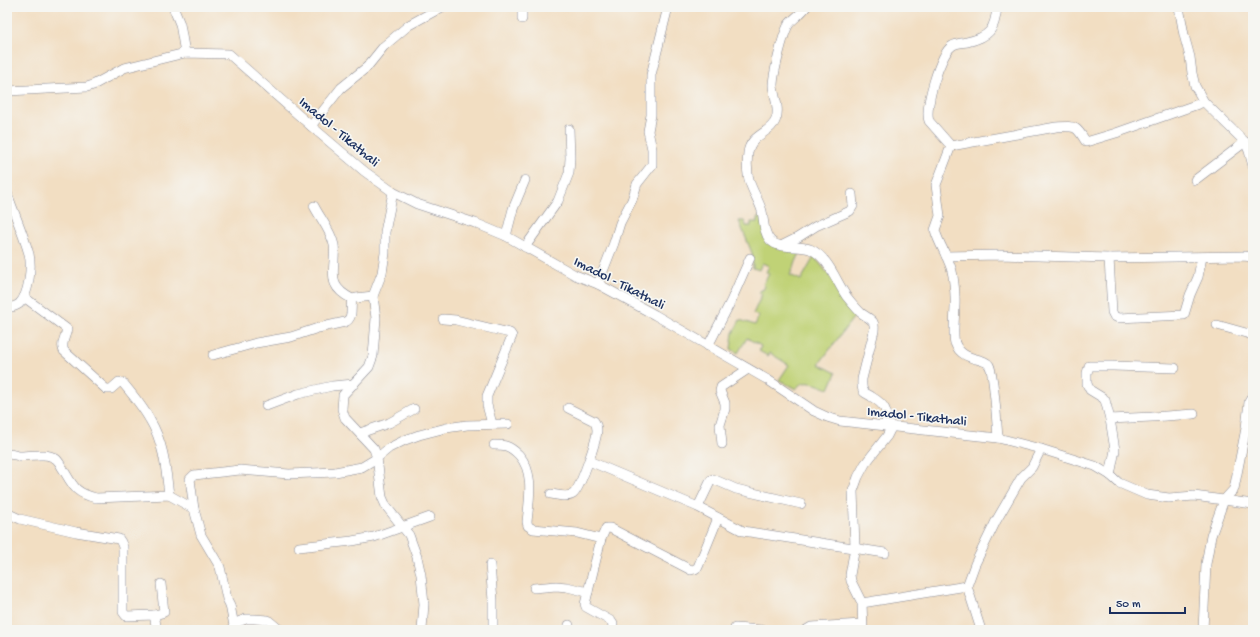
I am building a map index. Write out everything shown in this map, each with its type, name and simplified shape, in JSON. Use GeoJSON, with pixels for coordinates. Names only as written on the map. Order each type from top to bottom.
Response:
{"type":"FeatureCollection","features":[{"type":"Feature","properties":{"kind":"street"},"geometry":{"type":"LineString","coordinates":[[173,7],[180,24],[185,53]]}},
{"type":"Feature","properties":{"kind":"street"},"geometry":{"type":"LineString","coordinates":[[311,126],[341,88],[367,67],[384,46],[409,25],[442,7]]}},
{"type":"Feature","properties":{"kind":"street"},"geometry":{"type":"LineString","coordinates":[[522,7],[522,20]]}},
{"type":"Feature","properties":{"kind":"street"},"geometry":{"type":"LineString","coordinates":[[598,284],[620,223],[632,200],[637,184],[652,165],[652,149],[648,131],[651,115],[651,75],[668,7]]}},
{"type":"Feature","properties":{"kind":"street"},"geometry":{"type":"LineString","coordinates":[[806,7],[790,23],[785,32],[774,79],[777,106],[776,120],[772,126],[755,139],[749,147],[749,181],[761,210],[766,233],[771,241],[782,246],[805,248],[821,256],[848,297],[860,312],[873,322],[875,326],[862,379],[862,388],[864,392],[882,404],[887,416],[888,426],[887,436],[865,464],[853,491],[855,547],[850,575],[851,581],[862,603],[862,627],[811,627],[806,630]]}},
{"type":"Feature","properties":{"kind":"street"},"geometry":{"type":"LineString","coordinates":[[951,146],[929,121],[928,117],[931,94],[939,69],[943,57],[950,47],[982,38],[990,32],[994,23],[997,7]]}},
{"type":"Feature","properties":{"kind":"street"},"geometry":{"type":"LineString","coordinates":[[1179,7],[1195,86],[1204,102],[1244,142],[1249,151],[1253,166]]}},
{"type":"Feature","properties":{"kind":"street","name":"Imadol - Tikathali"},"geometry":{"type":"LineString","coordinates":[[7,91],[87,87],[124,68],[185,53],[229,54],[364,171],[394,192],[417,204],[475,223],[506,236],[575,275],[598,284],[655,314],[768,380],[801,403],[827,417],[840,421],[998,438],[1041,449],[1094,466],[1110,475],[1119,483],[1147,495],[1169,498],[1194,496],[1253,504]]}},
{"type":"Feature","properties":{"kind":"street"},"geometry":{"type":"LineString","coordinates":[[951,146],[1056,127],[1072,126],[1080,131],[1086,142],[1204,102]]}},
{"type":"Feature","properties":{"kind":"street"},"geometry":{"type":"LineString","coordinates":[[525,247],[558,201],[568,173],[570,158],[569,129]]}},
{"type":"Feature","properties":{"kind":"street"},"geometry":{"type":"LineString","coordinates":[[1194,180],[1244,142]]}},
{"type":"Feature","properties":{"kind":"street"},"geometry":{"type":"LineString","coordinates":[[951,146],[936,187],[940,216],[935,230],[952,270],[955,289],[954,339],[964,354],[970,358],[986,362],[989,365],[992,378],[998,438]]}},
{"type":"Feature","properties":{"kind":"street"},"geometry":{"type":"LineString","coordinates":[[506,236],[513,209],[526,180]]}},
{"type":"Feature","properties":{"kind":"street"},"geometry":{"type":"LineString","coordinates":[[394,192],[385,232],[385,253],[382,273],[373,296],[376,318],[373,356],[369,367],[343,395],[342,409],[345,418],[374,449],[377,458],[382,497],[386,506],[409,535],[417,557],[421,575],[424,604],[422,630]]}},
{"type":"Feature","properties":{"kind":"street"},"geometry":{"type":"LineString","coordinates":[[7,193],[29,255],[30,268],[28,286],[24,297],[19,304],[7,308]]}},
{"type":"Feature","properties":{"kind":"street"},"geometry":{"type":"LineString","coordinates":[[782,246],[816,226],[850,211],[853,206],[852,194]]}},
{"type":"Feature","properties":{"kind":"street"},"geometry":{"type":"LineString","coordinates":[[314,206],[334,244],[335,251],[333,268],[335,287],[352,299],[373,296]]}},
{"type":"Feature","properties":{"kind":"street"},"geometry":{"type":"LineString","coordinates":[[946,256],[1008,255],[1109,258],[1253,257]]}},
{"type":"Feature","properties":{"kind":"street"},"geometry":{"type":"LineString","coordinates":[[1109,258],[1112,312],[1114,316],[1118,318],[1184,315],[1190,295],[1198,277],[1202,257]]}},
{"type":"Feature","properties":{"kind":"street"},"geometry":{"type":"LineString","coordinates":[[708,346],[731,301],[750,258]]}},
{"type":"Feature","properties":{"kind":"street"},"geometry":{"type":"LineString","coordinates":[[24,297],[67,329],[62,348],[64,351],[106,389],[111,389],[119,382],[123,383],[140,404],[151,421],[162,450],[169,495]]}},
{"type":"Feature","properties":{"kind":"street"},"geometry":{"type":"LineString","coordinates":[[213,355],[256,343],[291,337],[318,328],[345,322],[351,317],[352,299]]}},
{"type":"Feature","properties":{"kind":"street"},"geometry":{"type":"LineString","coordinates":[[443,318],[510,333],[512,336],[487,396],[487,405],[492,424]]}},
{"type":"Feature","properties":{"kind":"street"},"geometry":{"type":"LineString","coordinates":[[1217,325],[1253,335]]}},
{"type":"Feature","properties":{"kind":"street"},"geometry":{"type":"LineString","coordinates":[[1110,475],[1115,450],[1110,419],[1105,400],[1090,390],[1087,384],[1086,373],[1089,366],[1175,368]]}},
{"type":"Feature","properties":{"kind":"street"},"geometry":{"type":"LineString","coordinates":[[722,444],[720,425],[725,409],[725,403],[720,391],[721,387],[748,369]]}},
{"type":"Feature","properties":{"kind":"street"},"geometry":{"type":"LineString","coordinates":[[266,406],[298,394],[332,386],[354,384]]}},
{"type":"Feature","properties":{"kind":"street"},"geometry":{"type":"LineString","coordinates":[[1203,630],[1206,564],[1210,536],[1224,500],[1234,490],[1246,428],[1248,402],[1253,395]]}},
{"type":"Feature","properties":{"kind":"street"},"geometry":{"type":"LineString","coordinates":[[551,494],[571,496],[576,492],[589,461],[597,431],[594,421],[568,408]]}},
{"type":"Feature","properties":{"kind":"street"},"geometry":{"type":"LineString","coordinates":[[360,433],[389,423],[414,409]]}},
{"type":"Feature","properties":{"kind":"street"},"geometry":{"type":"LineString","coordinates":[[1110,419],[1194,414]]}},
{"type":"Feature","properties":{"kind":"street"},"geometry":{"type":"LineString","coordinates":[[233,628],[230,605],[227,599],[220,567],[201,535],[194,509],[190,479],[194,475],[240,470],[289,474],[328,472],[362,467],[390,448],[419,435],[460,426],[508,424]]}},
{"type":"Feature","properties":{"kind":"street"},"geometry":{"type":"LineString","coordinates":[[494,445],[505,445],[512,448],[524,461],[527,467],[529,481],[528,526],[533,529],[577,533],[601,539]]}},
{"type":"Feature","properties":{"kind":"street"},"geometry":{"type":"LineString","coordinates":[[981,630],[967,586],[975,564],[996,522],[1021,478],[1032,467],[1041,449]]}},
{"type":"Feature","properties":{"kind":"street"},"geometry":{"type":"LineString","coordinates":[[7,454],[18,456],[52,457],[57,460],[73,486],[86,496],[96,498],[169,495],[194,509]]}},
{"type":"Feature","properties":{"kind":"street"},"geometry":{"type":"LineString","coordinates":[[589,461],[698,507],[743,531],[855,547],[885,553]]}},
{"type":"Feature","properties":{"kind":"street"},"geometry":{"type":"LineString","coordinates":[[698,507],[711,480],[713,479],[736,489],[801,504]]}},
{"type":"Feature","properties":{"kind":"street"},"geometry":{"type":"LineString","coordinates":[[7,514],[27,521],[76,532],[119,539],[123,547],[123,612],[126,616],[154,615],[164,612],[161,584]]}},
{"type":"Feature","properties":{"kind":"street"},"geometry":{"type":"LineString","coordinates":[[299,547],[374,537],[430,517]]}},
{"type":"Feature","properties":{"kind":"street"},"geometry":{"type":"LineString","coordinates":[[612,630],[613,624],[611,621],[586,607],[585,604],[601,539],[606,528],[610,528],[691,570],[698,567],[718,518]]}},
{"type":"Feature","properties":{"kind":"street"},"geometry":{"type":"LineString","coordinates":[[490,565],[493,600],[493,630]]}},
{"type":"Feature","properties":{"kind":"street"},"geometry":{"type":"LineString","coordinates":[[534,588],[556,586],[568,587],[588,592]]}},
{"type":"Feature","properties":{"kind":"street"},"geometry":{"type":"LineString","coordinates":[[862,603],[967,586]]}},
{"type":"Feature","properties":{"kind":"street"},"geometry":{"type":"LineString","coordinates":[[154,615],[157,630]]}},
{"type":"Feature","properties":{"kind":"street"},"geometry":{"type":"LineString","coordinates":[[233,628],[238,622],[246,619],[254,619],[268,620],[280,630]]}},
{"type":"Feature","properties":{"kind":"street"},"geometry":{"type":"LineString","coordinates":[[735,628],[762,630]]}},
{"type":"Feature","properties":{"kind":"green space"},"geometry":{"type":"Polygon","coordinates":[[[757,218],[762,218],[767,236],[791,251],[800,253],[790,275],[801,280],[814,257],[856,314],[819,364],[836,373],[829,389],[811,383],[803,383],[796,389],[779,380],[789,365],[770,353],[768,356],[759,351],[761,346],[747,338],[738,353],[731,349],[733,333],[740,320],[755,325],[759,316],[753,314],[762,294],[759,293],[763,290],[765,286],[763,284],[769,274],[766,272],[769,266],[762,263],[759,270],[753,268],[752,253],[739,221],[744,221],[746,226],[751,226],[751,222],[757,222],[757,218]]]}}]}
